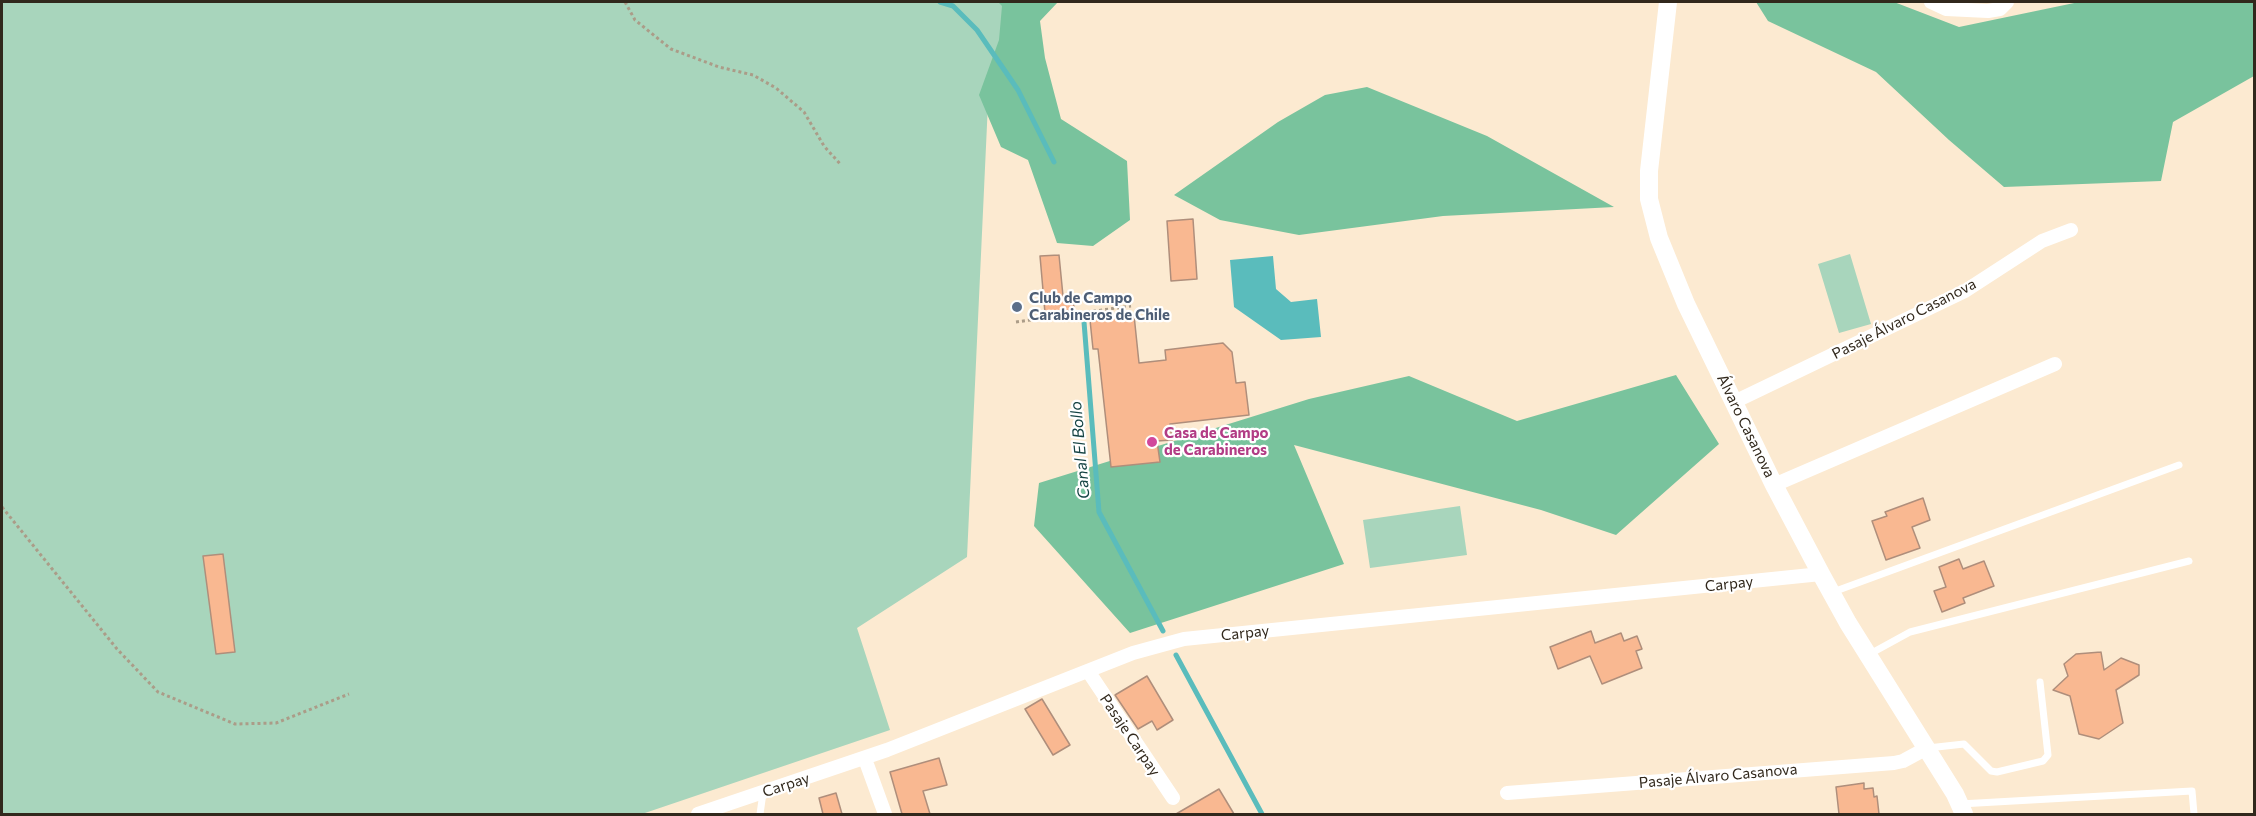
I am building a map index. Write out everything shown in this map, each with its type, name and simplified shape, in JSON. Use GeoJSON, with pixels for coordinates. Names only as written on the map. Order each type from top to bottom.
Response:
{"type":"FeatureCollection","features":[{"type":"Feature","properties":{"kind":"street","name":"Álvaro Casanova"},"geometry":{"type":"LineString","coordinates":[[1668,2],[1649,171],[1649,199],[1659,238],[1677,282],[1774,485],[1831,593],[1962,809]]}},
{"type":"Feature","properties":{"kind":"street"},"geometry":{"type":"LineString","coordinates":[[1931,2],[1946,9],[1988,11],[2000,9],[2007,2]]}},
{"type":"Feature","properties":{"kind":"street","name":"Pasaje Álvaro Casanova"},"geometry":{"type":"LineString","coordinates":[[1734,402],[1965,291],[2042,241],[2071,230]]}},
{"type":"Feature","properties":{"kind":"street"},"geometry":{"type":"LineString","coordinates":[[1774,485],[2055,364]]}},
{"type":"Feature","properties":{"kind":"street","name":"Carpay"},"geometry":{"type":"LineString","coordinates":[[698,814],[865,759],[1133,653],[1184,639],[1821,574]]}},
{"type":"Feature","properties":{"kind":"street","name":"Pasaje Carpay"},"geometry":{"type":"LineString","coordinates":[[1088,671],[1173,798]]}},
{"type":"Feature","properties":{"kind":"street","name":"Pasaje Álvaro Casanova"},"geometry":{"type":"LineString","coordinates":[[1507,793],[1894,763],[1903,761],[1926,748]]}},
{"type":"Feature","properties":{"kind":"street"},"geometry":{"type":"LineString","coordinates":[[865,759],[885,814]]}},
{"type":"Feature","properties":{"kind":"lane"},"geometry":{"type":"LineString","coordinates":[[1831,593],[2180,465]]}},
{"type":"Feature","properties":{"kind":"lane"},"geometry":{"type":"LineString","coordinates":[[1868,655],[1910,632],[2189,561]]}},
{"type":"Feature","properties":{"kind":"lane"},"geometry":{"type":"LineString","coordinates":[[1926,748],[1964,744],[1991,771],[1997,772],[2038,764],[2048,755],[2040,682]]}},
{"type":"Feature","properties":{"kind":"lane"},"geometry":{"type":"LineString","coordinates":[[1962,809],[2193,791],[2194,814]]}},
{"type":"Feature","properties":{"kind":"lane"},"geometry":{"type":"LineString","coordinates":[[760,814],[763,793]]}},
{"type":"Feature","properties":{"kind":"path"},"geometry":{"type":"LineString","coordinates":[[625,2],[635,20],[671,49],[719,67],[753,75],[776,88],[804,112],[824,146],[841,165]]}},
{"type":"Feature","properties":{"kind":"path"},"geometry":{"type":"LineString","coordinates":[[1016,322],[1131,306]]}},
{"type":"Feature","properties":{"kind":"path"},"geometry":{"type":"LineString","coordinates":[[2,507],[117,649],[158,693],[235,724],[276,723],[349,694]]}},
{"type":"Feature","properties":{"kind":"green space"},"geometry":{"type":"Polygon","coordinates":[[[2,2],[1020,2],[988,103],[967,557],[857,628],[890,730],[642,814],[2,814],[2,2]]]}},
{"type":"Feature","properties":{"kind":"green space"},"geometry":{"type":"Polygon","coordinates":[[[998,2],[1058,2],[1040,21],[1045,58],[1061,119],[1127,161],[1130,220],[1093,246],[1057,243],[1028,160],[1001,147],[979,95],[999,40],[1002,6],[998,2]]]}},
{"type":"Feature","properties":{"kind":"green space"},"geometry":{"type":"Polygon","coordinates":[[[1756,2],[1894,2],[1959,27],[2079,2],[2254,2],[2254,76],[2173,122],[2161,181],[2004,187],[1876,72],[1768,21],[1756,2]]]}},
{"type":"Feature","properties":{"kind":"green space"},"geometry":{"type":"Polygon","coordinates":[[[1367,87],[1487,136],[1614,207],[1443,216],[1299,235],[1220,220],[1174,195],[1278,122],[1325,95],[1367,87]]]}},
{"type":"Feature","properties":{"kind":"green space"},"geometry":{"type":"Polygon","coordinates":[[[1850,254],[1871,324],[1839,333],[1818,264],[1850,254]]]}},
{"type":"Feature","properties":{"kind":"green space"},"geometry":{"type":"Polygon","coordinates":[[[1676,375],[1719,444],[1616,535],[1541,510],[1294,445],[1344,564],[1130,633],[1034,526],[1039,483],[1309,399],[1409,376],[1517,421],[1676,375]]]}},
{"type":"Feature","properties":{"kind":"green space"},"geometry":{"type":"Polygon","coordinates":[[[1460,506],[1467,555],[1370,568],[1363,520],[1460,506]]]}},
{"type":"Feature","properties":{"kind":"water"},"geometry":{"type":"Polygon","coordinates":[[[1273,256],[1276,289],[1291,302],[1317,299],[1321,337],[1281,340],[1234,307],[1230,260],[1273,256]]]}},
{"type":"Feature","properties":{"kind":"building"},"geometry":{"type":"Polygon","coordinates":[[[1193,219],[1197,279],[1171,281],[1167,221],[1193,219]]]}},
{"type":"Feature","properties":{"kind":"building"},"geometry":{"type":"Polygon","coordinates":[[[1059,255],[1063,296],[1073,295],[1074,310],[1045,313],[1040,256],[1059,255]]]}},
{"type":"Feature","properties":{"kind":"building"},"geometry":{"type":"Polygon","coordinates":[[[1134,315],[1139,363],[1166,360],[1165,350],[1223,343],[1232,352],[1236,383],[1245,382],[1249,415],[1170,424],[1172,440],[1157,441],[1160,462],[1111,467],[1098,349],[1093,349],[1090,320],[1134,315]]]}},
{"type":"Feature","properties":{"kind":"building"},"geometry":{"type":"Polygon","coordinates":[[[1923,498],[1930,520],[1912,527],[1920,548],[1886,560],[1872,521],[1887,516],[1885,512],[1923,498]]]}},
{"type":"Feature","properties":{"kind":"building"},"geometry":{"type":"Polygon","coordinates":[[[223,554],[235,652],[216,654],[203,556],[223,554]]]}},
{"type":"Feature","properties":{"kind":"building"},"geometry":{"type":"Polygon","coordinates":[[[1959,559],[1963,569],[1984,561],[1994,586],[1963,598],[1965,603],[1942,612],[1934,591],[1946,587],[1939,567],[1959,559]]]}},
{"type":"Feature","properties":{"kind":"building"},"geometry":{"type":"Polygon","coordinates":[[[1591,631],[1595,643],[1621,633],[1624,641],[1637,636],[1642,649],[1636,651],[1642,668],[1602,684],[1590,656],[1558,669],[1550,647],[1591,631]]]}},
{"type":"Feature","properties":{"kind":"building"},"geometry":{"type":"Polygon","coordinates":[[[2101,652],[2104,670],[2121,658],[2139,665],[2139,675],[2116,690],[2123,723],[2099,739],[2079,734],[2070,696],[2053,690],[2068,676],[2064,664],[2076,654],[2101,652]]]}},
{"type":"Feature","properties":{"kind":"building"},"geometry":{"type":"Polygon","coordinates":[[[1147,676],[1173,720],[1157,730],[1152,721],[1138,729],[1115,695],[1147,676]]]}},
{"type":"Feature","properties":{"kind":"building"},"geometry":{"type":"Polygon","coordinates":[[[1042,699],[1070,745],[1053,755],[1025,709],[1042,699]]]}},
{"type":"Feature","properties":{"kind":"building"},"geometry":{"type":"Polygon","coordinates":[[[939,758],[947,785],[923,791],[930,814],[902,814],[890,772],[939,758]]]}},
{"type":"Feature","properties":{"kind":"building"},"geometry":{"type":"Polygon","coordinates":[[[1864,783],[1864,789],[1873,788],[1874,797],[1877,796],[1879,814],[1839,814],[1836,787],[1864,783]]]}},
{"type":"Feature","properties":{"kind":"building"},"geometry":{"type":"Polygon","coordinates":[[[1219,789],[1234,814],[1176,814],[1219,789]]]}},
{"type":"Feature","properties":{"kind":"building"},"geometry":{"type":"Polygon","coordinates":[[[836,793],[842,814],[823,814],[819,798],[836,793]]]}},
{"type":"Feature","properties":{"kind":"waterway","name":"Canal El Bollo"},"geometry":{"type":"LineString","coordinates":[[940,2],[953,6],[977,30],[1018,90],[1054,162]]}},
{"type":"Feature","properties":{"kind":"waterway","name":"Canal El Bollo"},"geometry":{"type":"LineString","coordinates":[[1084,322],[1099,512],[1163,631]]}},
{"type":"Feature","properties":{"kind":"waterway","name":"Canal El Bollo"},"geometry":{"type":"LineString","coordinates":[[1176,655],[1262,814]]}},
{"type":"Feature","properties":{"kind":"place","name":"Club de Campo Carabineros de Chile"},"geometry":{"type":"Point","coordinates":[1017,307]}},
{"type":"Feature","properties":{"kind":"place","name":"Casa de Campo de Carabineros"},"geometry":{"type":"Point","coordinates":[1152,442]}}]}
